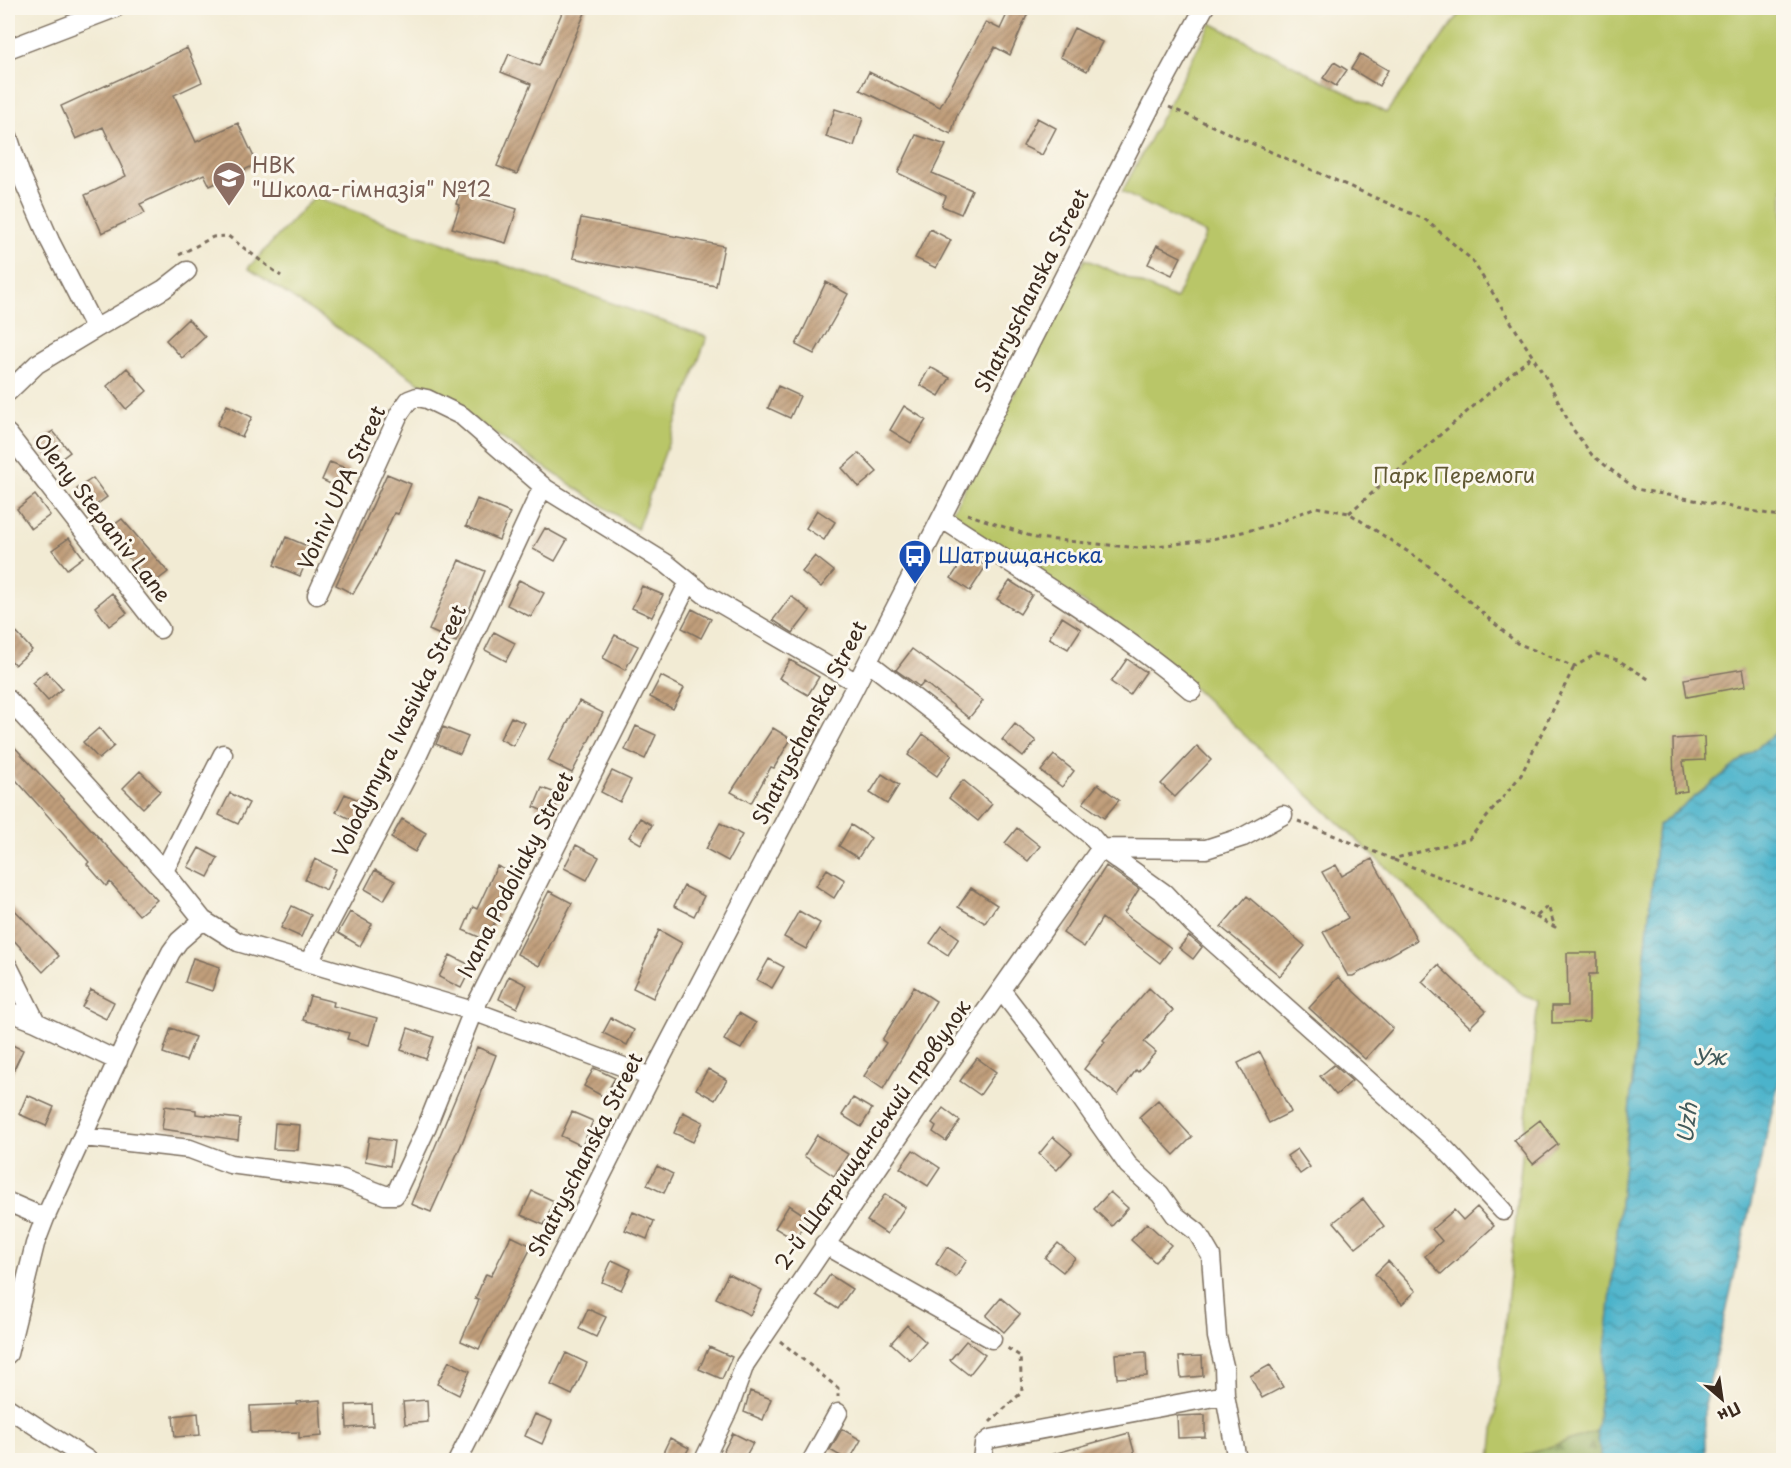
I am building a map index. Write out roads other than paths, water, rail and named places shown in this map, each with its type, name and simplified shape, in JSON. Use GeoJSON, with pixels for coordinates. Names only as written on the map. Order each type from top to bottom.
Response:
{"type":"FeatureCollection","features":[{"type":"Feature","properties":{"kind":"street"},"geometry":{"type":"LineString","coordinates":[[8,30],[11,48],[115,8]]}},
{"type":"Feature","properties":{"kind":"street","name":"Shatryschanska Street"},"geometry":{"type":"LineString","coordinates":[[458,1461],[651,1077],[868,662],[1154,100],[1204,8]]}},
{"type":"Feature","properties":{"kind":"street"},"geometry":{"type":"LineString","coordinates":[[8,136],[20,173],[50,241],[95,329]]}},
{"type":"Feature","properties":{"kind":"street"},"geometry":{"type":"LineString","coordinates":[[8,156],[20,173]]}},
{"type":"Feature","properties":{"kind":"street"},"geometry":{"type":"LineString","coordinates":[[8,392],[37,364],[164,289],[187,271]]}},
{"type":"Feature","properties":{"kind":"street","name":"Voiniv UPA Street"},"geometry":{"type":"LineString","coordinates":[[317,595],[399,414],[409,400],[417,397],[427,399],[462,416],[530,472],[543,486]]}},
{"type":"Feature","properties":{"kind":"street","name":"Oleny Stepaniv Lane"},"geometry":{"type":"LineString","coordinates":[[8,434],[160,629]]}},
{"type":"Feature","properties":{"kind":"street"},"geometry":{"type":"LineString","coordinates":[[543,486],[667,564],[688,584],[857,683]]}},
{"type":"Feature","properties":{"kind":"street","name":"Volodymyra Ivasiuka Street"},"geometry":{"type":"LineString","coordinates":[[309,962],[416,759],[543,486]]}},
{"type":"Feature","properties":{"kind":"street"},"geometry":{"type":"LineString","coordinates":[[944,512],[1157,661],[1192,691]]}},
{"type":"Feature","properties":{"kind":"street","name":"Ivana Podoliaky Street"},"geometry":{"type":"LineString","coordinates":[[84,1137],[190,1149],[230,1164],[343,1179],[390,1196],[397,1193],[473,1011],[688,584]]}},
{"type":"Feature","properties":{"kind":"street"},"geometry":{"type":"LineString","coordinates":[[868,662],[1062,812],[1090,835],[1101,849],[1164,892],[1193,924],[1445,1149],[1503,1211]]}},
{"type":"Feature","properties":{"kind":"street"},"geometry":{"type":"LineString","coordinates":[[8,699],[164,871],[203,920],[238,942],[473,1011],[651,1077]]}},
{"type":"Feature","properties":{"kind":"street"},"geometry":{"type":"LineString","coordinates":[[164,871],[223,754]]}},
{"type":"Feature","properties":{"kind":"street"},"geometry":{"type":"LineString","coordinates":[[1101,849],[1206,849],[1244,837],[1283,814]]}},
{"type":"Feature","properties":{"kind":"street","name":"2-й Шатрищанський провулок"},"geometry":{"type":"LineString","coordinates":[[704,1461],[730,1405],[743,1367],[824,1244],[1101,849]]}},
{"type":"Feature","properties":{"kind":"street"},"geometry":{"type":"LineString","coordinates":[[8,1354],[35,1244],[45,1218],[171,952],[179,941],[203,920]]}},
{"type":"Feature","properties":{"kind":"street"},"geometry":{"type":"LineString","coordinates":[[8,966],[36,1022]]}},
{"type":"Feature","properties":{"kind":"street"},"geometry":{"type":"LineString","coordinates":[[1001,990],[1045,1047],[1128,1165],[1160,1194],[1172,1212],[1197,1232],[1208,1248],[1225,1395],[1237,1461]]}},
{"type":"Feature","properties":{"kind":"street"},"geometry":{"type":"LineString","coordinates":[[8,1011],[118,1061]]}},
{"type":"Feature","properties":{"kind":"street"},"geometry":{"type":"LineString","coordinates":[[8,1202],[45,1218]]}},
{"type":"Feature","properties":{"kind":"street"},"geometry":{"type":"LineString","coordinates":[[824,1244],[993,1339]]}},
{"type":"Feature","properties":{"kind":"street"},"geometry":{"type":"LineString","coordinates":[[982,1461],[985,1442],[990,1438],[1225,1395]]}},
{"type":"Feature","properties":{"kind":"street"},"geometry":{"type":"LineString","coordinates":[[8,1408],[88,1461]]}},
{"type":"Feature","properties":{"kind":"street"},"geometry":{"type":"LineString","coordinates":[[812,1461],[838,1413]]}},
{"type":"Feature","properties":{"kind":"water","name":"Уж"},"geometry":{"type":"Polygon","coordinates":[[[1783,714],[1783,1064],[1705,1403],[1705,1460],[1601,1460],[1597,1431],[1658,826],[1778,731],[1783,714]]]}},
{"type":"Feature","properties":{"kind":"place","name":"НВК \"Школа-гімназія\" №12"},"geometry":{"type":"Point","coordinates":[229,207]}},
{"type":"Feature","properties":{"kind":"place","name":"Шатрищанська"},"geometry":{"type":"Point","coordinates":[915,585]}},
{"type":"Feature","properties":{"kind":"park label","name":"Парк Перемоги"},"geometry":{"type":"Point","coordinates":[1454,476]}},
{"type":"Feature","properties":{"kind":"water label","name":"Uzh"},"geometry":{"type":"Point","coordinates":[1687,1123]}}]}
